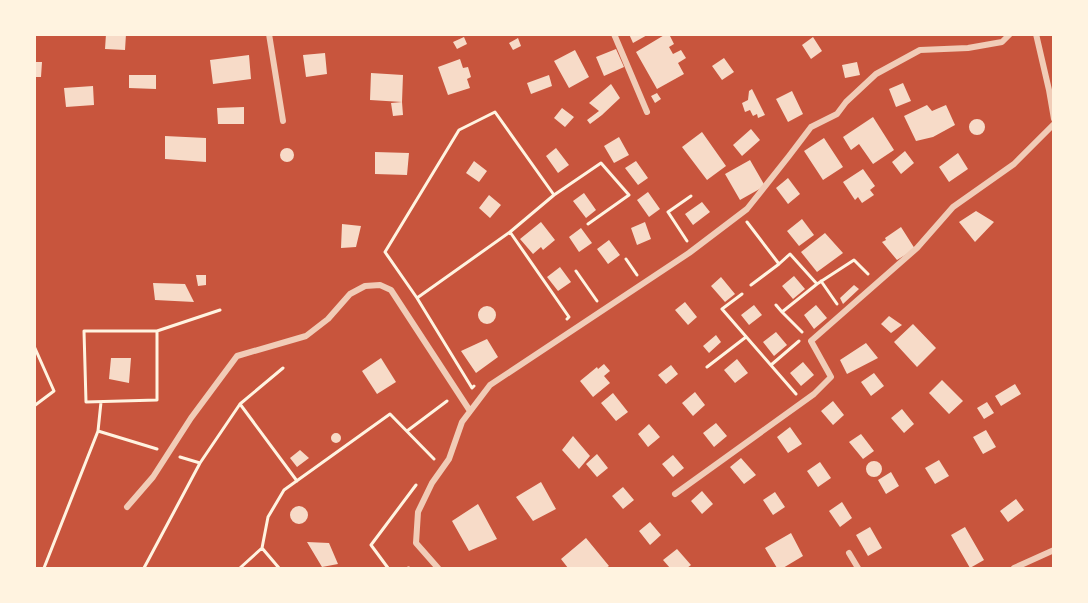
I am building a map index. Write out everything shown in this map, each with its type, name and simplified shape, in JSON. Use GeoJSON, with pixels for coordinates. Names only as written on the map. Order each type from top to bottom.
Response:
{"type":"FeatureCollection","features":[{"type":"Feature","properties":{"kind":"street"},"geometry":{"type":"LineString","coordinates":[[270,34],[283,120]]}},
{"type":"Feature","properties":{"kind":"street"},"geometry":{"type":"LineString","coordinates":[[614,34],[647,112]]}},
{"type":"Feature","properties":{"kind":"street"},"geometry":{"type":"LineString","coordinates":[[438,568],[416,543],[418,512],[432,483],[449,459],[462,422],[490,385],[693,250],[741,213],[811,127],[837,114],[846,102],[876,74],[920,50],[968,48],[1002,42],[1010,34]]}},
{"type":"Feature","properties":{"kind":"street"},"geometry":{"type":"LineString","coordinates":[[1036,34],[1053,119]]}},
{"type":"Feature","properties":{"kind":"street"},"geometry":{"type":"LineString","coordinates":[[675,494],[814,394],[831,377],[811,341],[917,248],[953,207],[1014,164],[1053,124]]}},
{"type":"Feature","properties":{"kind":"street"},"geometry":{"type":"LineString","coordinates":[[127,507],[153,477],[191,418],[237,356],[306,336],[328,319],[350,294],[365,286],[380,285],[391,290],[470,411]]}},
{"type":"Feature","properties":{"kind":"street"},"geometry":{"type":"LineString","coordinates":[[1014,568],[1053,550]]}},
{"type":"Feature","properties":{"kind":"street"},"geometry":{"type":"LineString","coordinates":[[849,553],[858,568]]}},
{"type":"Feature","properties":{"kind":"path"},"geometry":{"type":"LineString","coordinates":[[482,381],[472,387],[417,298],[385,252],[459,130],[495,112],[554,195]]}},
{"type":"Feature","properties":{"kind":"path"},"geometry":{"type":"LineString","coordinates":[[417,298],[510,232],[554,195],[601,163],[629,195],[588,224]]}},
{"type":"Feature","properties":{"kind":"path"},"geometry":{"type":"LineString","coordinates":[[691,196],[668,212],[693,250]]}},
{"type":"Feature","properties":{"kind":"path"},"geometry":{"type":"LineString","coordinates":[[741,213],[779,264]]}},
{"type":"Feature","properties":{"kind":"path"},"geometry":{"type":"LineString","coordinates":[[510,232],[569,317],[559,324]]}},
{"type":"Feature","properties":{"kind":"path"},"geometry":{"type":"LineString","coordinates":[[751,285],[790,254],[817,284]]}},
{"type":"Feature","properties":{"kind":"path"},"geometry":{"type":"LineString","coordinates":[[626,259],[643,284]]}},
{"type":"Feature","properties":{"kind":"path"},"geometry":{"type":"LineString","coordinates":[[782,312],[821,281],[854,260],[876,284]]}},
{"type":"Feature","properties":{"kind":"path"},"geometry":{"type":"LineString","coordinates":[[576,272],[604,310]]}},
{"type":"Feature","properties":{"kind":"path"},"geometry":{"type":"LineString","coordinates":[[821,281],[843,313]]}},
{"type":"Feature","properties":{"kind":"path"},"geometry":{"type":"LineString","coordinates":[[742,294],[722,309],[803,402]]}},
{"type":"Feature","properties":{"kind":"path"},"geometry":{"type":"LineString","coordinates":[[771,365],[806,335],[776,305]]}},
{"type":"Feature","properties":{"kind":"path"},"geometry":{"type":"LineString","coordinates":[[157,330],[157,400],[86,402],[84,331],[157,330],[220,310]]}},
{"type":"Feature","properties":{"kind":"path"},"geometry":{"type":"LineString","coordinates":[[707,367],[746,337]]}},
{"type":"Feature","properties":{"kind":"path"},"geometry":{"type":"LineString","coordinates":[[34,346],[54,391],[34,406]]}},
{"type":"Feature","properties":{"kind":"path"},"geometry":{"type":"LineString","coordinates":[[144,568],[200,463],[240,404],[283,368]]}},
{"type":"Feature","properties":{"kind":"path"},"geometry":{"type":"LineString","coordinates":[[407,431],[447,401]]}},
{"type":"Feature","properties":{"kind":"path"},"geometry":{"type":"LineString","coordinates":[[44,568],[98,431],[101,402]]}},
{"type":"Feature","properties":{"kind":"path"},"geometry":{"type":"LineString","coordinates":[[240,404],[297,481]]}},
{"type":"Feature","properties":{"kind":"path"},"geometry":{"type":"LineString","coordinates":[[240,568],[262,548],[268,518],[284,490],[390,414],[435,460]]}},
{"type":"Feature","properties":{"kind":"path"},"geometry":{"type":"LineString","coordinates":[[98,431],[166,452]]}},
{"type":"Feature","properties":{"kind":"path"},"geometry":{"type":"LineString","coordinates":[[177,456],[200,463]]}},
{"type":"Feature","properties":{"kind":"path"},"geometry":{"type":"LineString","coordinates":[[388,568],[371,544],[421,478]]}},
{"type":"Feature","properties":{"kind":"path"},"geometry":{"type":"LineString","coordinates":[[262,548],[279,568]]}},
{"type":"Feature","properties":{"kind":"building"},"geometry":{"type":"Polygon","coordinates":[[[106,34],[126,34],[125,50],[105,49],[106,34]]]}},
{"type":"Feature","properties":{"kind":"building"},"geometry":{"type":"Polygon","coordinates":[[[629,34],[649,34],[633,43],[629,34]]]}},
{"type":"Feature","properties":{"kind":"building"},"geometry":{"type":"Polygon","coordinates":[[[669,34],[674,44],[669,47],[673,54],[681,50],[686,58],[678,63],[684,74],[657,89],[636,52],[669,34]]]}},
{"type":"Feature","properties":{"kind":"building"},"geometry":{"type":"Polygon","coordinates":[[[464,37],[467,44],[457,49],[453,42],[464,37]]]}},
{"type":"Feature","properties":{"kind":"building"},"geometry":{"type":"Polygon","coordinates":[[[813,37],[822,51],[811,59],[802,45],[813,37]]]}},
{"type":"Feature","properties":{"kind":"building"},"geometry":{"type":"Polygon","coordinates":[[[518,38],[521,46],[513,50],[509,43],[518,38]]]}},
{"type":"Feature","properties":{"kind":"building"},"geometry":{"type":"Polygon","coordinates":[[[616,49],[624,67],[604,76],[596,57],[616,49]]]}},
{"type":"Feature","properties":{"kind":"building"},"geometry":{"type":"Polygon","coordinates":[[[575,50],[589,77],[569,88],[554,61],[575,50]]]}},
{"type":"Feature","properties":{"kind":"building"},"geometry":{"type":"Polygon","coordinates":[[[325,53],[327,74],[306,77],[303,55],[325,53]]]}},
{"type":"Feature","properties":{"kind":"building"},"geometry":{"type":"Polygon","coordinates":[[[249,55],[251,79],[213,84],[210,60],[249,55]]]}},
{"type":"Feature","properties":{"kind":"building"},"geometry":{"type":"Polygon","coordinates":[[[724,58],[734,72],[722,80],[712,66],[724,58]]]}},
{"type":"Feature","properties":{"kind":"building"},"geometry":{"type":"Polygon","coordinates":[[[460,59],[463,68],[468,67],[471,77],[467,79],[470,88],[448,95],[438,67],[460,59]]]}},
{"type":"Feature","properties":{"kind":"building"},"geometry":{"type":"Polygon","coordinates":[[[34,62],[42,62],[41,77],[34,77],[34,62]]]}},
{"type":"Feature","properties":{"kind":"building"},"geometry":{"type":"Polygon","coordinates":[[[857,62],[860,75],[845,78],[842,65],[857,62]]]}},
{"type":"Feature","properties":{"kind":"building"},"geometry":{"type":"Polygon","coordinates":[[[371,73],[403,75],[402,102],[370,100],[371,73]]]}},
{"type":"Feature","properties":{"kind":"building"},"geometry":{"type":"Polygon","coordinates":[[[129,75],[156,75],[156,89],[129,88],[129,75]]]}},
{"type":"Feature","properties":{"kind":"building"},"geometry":{"type":"Polygon","coordinates":[[[549,75],[552,86],[531,94],[527,83],[549,75]]]}},
{"type":"Feature","properties":{"kind":"building"},"geometry":{"type":"Polygon","coordinates":[[[903,83],[911,101],[896,107],[889,89],[903,83]]]}},
{"type":"Feature","properties":{"kind":"building"},"geometry":{"type":"Polygon","coordinates":[[[611,84],[620,98],[590,124],[587,120],[599,111],[589,103],[611,84]]]}},
{"type":"Feature","properties":{"kind":"building"},"geometry":{"type":"Polygon","coordinates":[[[93,86],[94,105],[66,107],[64,88],[93,86]]]}},
{"type":"Feature","properties":{"kind":"building"},"geometry":{"type":"Polygon","coordinates":[[[752,89],[765,115],[758,118],[757,114],[753,116],[750,110],[745,112],[742,103],[748,100],[749,91],[752,89]]]}},
{"type":"Feature","properties":{"kind":"building"},"geometry":{"type":"Polygon","coordinates":[[[792,91],[803,114],[788,122],[776,99],[792,91]]]}},
{"type":"Feature","properties":{"kind":"building"},"geometry":{"type":"Polygon","coordinates":[[[657,93],[661,99],[655,103],[651,96],[657,93]]]}},
{"type":"Feature","properties":{"kind":"building"},"geometry":{"type":"Polygon","coordinates":[[[402,102],[403,115],[393,116],[391,103],[402,102]]]}},
{"type":"Feature","properties":{"kind":"building"},"geometry":{"type":"Polygon","coordinates":[[[927,105],[932,111],[946,105],[955,125],[933,137],[916,141],[904,116],[927,105]]]}},
{"type":"Feature","properties":{"kind":"building"},"geometry":{"type":"Polygon","coordinates":[[[244,107],[244,124],[218,124],[217,108],[244,107]]]}},
{"type":"Feature","properties":{"kind":"building"},"geometry":{"type":"Polygon","coordinates":[[[562,108],[574,117],[565,127],[554,118],[562,108]]]}},
{"type":"Feature","properties":{"kind":"building"},"geometry":{"type":"Polygon","coordinates":[[[873,117],[894,150],[873,164],[859,144],[851,150],[843,137],[873,117]]]}},
{"type":"Feature","properties":{"kind":"building"},"geometry":{"type":"Polygon","coordinates":[[[977,119],[985,127],[977,135],[969,127],[977,119]]]}},
{"type":"Feature","properties":{"kind":"building"},"geometry":{"type":"Polygon","coordinates":[[[751,129],[760,140],[742,156],[733,145],[751,129]]]}},
{"type":"Feature","properties":{"kind":"building"},"geometry":{"type":"Polygon","coordinates":[[[702,132],[726,166],[707,180],[682,147],[702,132]]]}},
{"type":"Feature","properties":{"kind":"building"},"geometry":{"type":"Polygon","coordinates":[[[165,136],[206,138],[206,162],[165,159],[165,136]]]}},
{"type":"Feature","properties":{"kind":"building"},"geometry":{"type":"Polygon","coordinates":[[[619,137],[629,155],[614,163],[604,146],[619,137]]]}},
{"type":"Feature","properties":{"kind":"building"},"geometry":{"type":"Polygon","coordinates":[[[824,138],[843,167],[823,180],[804,151],[824,138]]]}},
{"type":"Feature","properties":{"kind":"building"},"geometry":{"type":"Polygon","coordinates":[[[284,148],[290,148],[294,155],[290,162],[284,162],[280,158],[280,152],[284,148]]]}},
{"type":"Feature","properties":{"kind":"building"},"geometry":{"type":"Polygon","coordinates":[[[556,148],[569,165],[558,173],[546,156],[556,148]]]}},
{"type":"Feature","properties":{"kind":"building"},"geometry":{"type":"Polygon","coordinates":[[[905,151],[914,163],[901,174],[892,162],[905,151]]]}},
{"type":"Feature","properties":{"kind":"building"},"geometry":{"type":"Polygon","coordinates":[[[375,152],[409,153],[407,175],[375,174],[375,152]]]}},
{"type":"Feature","properties":{"kind":"building"},"geometry":{"type":"Polygon","coordinates":[[[958,153],[968,169],[949,182],[939,167],[958,153]]]}},
{"type":"Feature","properties":{"kind":"building"},"geometry":{"type":"Polygon","coordinates":[[[750,160],[765,186],[740,200],[725,174],[750,160]]]}},
{"type":"Feature","properties":{"kind":"building"},"geometry":{"type":"Polygon","coordinates":[[[474,161],[487,171],[479,182],[466,173],[474,161]]]}},
{"type":"Feature","properties":{"kind":"building"},"geometry":{"type":"Polygon","coordinates":[[[636,161],[648,178],[638,185],[625,168],[636,161]]]}},
{"type":"Feature","properties":{"kind":"building"},"geometry":{"type":"Polygon","coordinates":[[[863,169],[875,186],[870,190],[874,195],[862,203],[858,197],[855,200],[843,182],[863,169]]]}},
{"type":"Feature","properties":{"kind":"building"},"geometry":{"type":"Polygon","coordinates":[[[788,178],[800,194],[788,204],[776,188],[788,178]]]}},
{"type":"Feature","properties":{"kind":"building"},"geometry":{"type":"Polygon","coordinates":[[[648,192],[660,209],[649,217],[637,200],[648,192]]]}},
{"type":"Feature","properties":{"kind":"building"},"geometry":{"type":"Polygon","coordinates":[[[584,193],[596,210],[586,218],[573,201],[584,193]]]}},
{"type":"Feature","properties":{"kind":"building"},"geometry":{"type":"Polygon","coordinates":[[[489,195],[501,205],[490,218],[479,208],[489,195]]]}},
{"type":"Feature","properties":{"kind":"building"},"geometry":{"type":"Polygon","coordinates":[[[702,202],[710,212],[693,225],[685,214],[702,202]]]}},
{"type":"Feature","properties":{"kind":"building"},"geometry":{"type":"Polygon","coordinates":[[[976,211],[994,222],[975,242],[959,222],[976,211]]]}},
{"type":"Feature","properties":{"kind":"building"},"geometry":{"type":"Polygon","coordinates":[[[802,219],[814,235],[799,246],[787,231],[802,219]]]}},
{"type":"Feature","properties":{"kind":"building"},"geometry":{"type":"Polygon","coordinates":[[[541,222],[555,240],[543,250],[541,247],[533,254],[520,239],[541,222]]]}},
{"type":"Feature","properties":{"kind":"building"},"geometry":{"type":"Polygon","coordinates":[[[645,222],[651,239],[637,245],[631,228],[645,222]]]}},
{"type":"Feature","properties":{"kind":"building"},"geometry":{"type":"Polygon","coordinates":[[[342,224],[361,226],[356,247],[341,248],[342,224]]]}},
{"type":"Feature","properties":{"kind":"building"},"geometry":{"type":"Polygon","coordinates":[[[901,227],[915,249],[897,260],[882,242],[901,227]]]}},
{"type":"Feature","properties":{"kind":"building"},"geometry":{"type":"Polygon","coordinates":[[[581,228],[592,243],[579,252],[569,237],[581,228]]]}},
{"type":"Feature","properties":{"kind":"building"},"geometry":{"type":"Polygon","coordinates":[[[825,233],[843,253],[817,272],[801,252],[825,233]]]}},
{"type":"Feature","properties":{"kind":"building"},"geometry":{"type":"Polygon","coordinates":[[[609,240],[620,255],[608,264],[597,249],[609,240]]]}},
{"type":"Feature","properties":{"kind":"building"},"geometry":{"type":"Polygon","coordinates":[[[560,267],[571,282],[558,291],[547,277],[560,267]]]}},
{"type":"Feature","properties":{"kind":"building"},"geometry":{"type":"Polygon","coordinates":[[[196,275],[206,275],[206,285],[198,286],[196,275]]]}},
{"type":"Feature","properties":{"kind":"building"},"geometry":{"type":"Polygon","coordinates":[[[794,276],[805,289],[793,299],[782,286],[794,276]]]}},
{"type":"Feature","properties":{"kind":"building"},"geometry":{"type":"Polygon","coordinates":[[[721,277],[735,294],[725,302],[711,286],[721,277]]]}},
{"type":"Feature","properties":{"kind":"building"},"geometry":{"type":"Polygon","coordinates":[[[153,283],[185,284],[194,302],[155,300],[153,283]]]}},
{"type":"Feature","properties":{"kind":"building"},"geometry":{"type":"Polygon","coordinates":[[[854,285],[859,289],[843,304],[840,298],[854,285]]]}},
{"type":"Feature","properties":{"kind":"building"},"geometry":{"type":"Polygon","coordinates":[[[685,302],[697,317],[688,325],[675,310],[685,302]]]}},
{"type":"Feature","properties":{"kind":"building"},"geometry":{"type":"Polygon","coordinates":[[[754,305],[762,315],[749,325],[741,315],[754,305]]]}},
{"type":"Feature","properties":{"kind":"building"},"geometry":{"type":"Polygon","coordinates":[[[816,305],[827,318],[814,329],[804,315],[816,305]]]}},
{"type":"Feature","properties":{"kind":"building"},"geometry":{"type":"Polygon","coordinates":[[[487,306],[493,309],[496,315],[493,321],[487,324],[481,321],[478,315],[481,309],[487,306]]]}},
{"type":"Feature","properties":{"kind":"building"},"geometry":{"type":"Polygon","coordinates":[[[889,316],[902,325],[891,333],[881,324],[889,316]]]}},
{"type":"Feature","properties":{"kind":"building"},"geometry":{"type":"Polygon","coordinates":[[[913,324],[936,348],[917,367],[894,342],[913,324]]]}},
{"type":"Feature","properties":{"kind":"building"},"geometry":{"type":"Polygon","coordinates":[[[776,332],[787,345],[774,356],[763,342],[776,332]]]}},
{"type":"Feature","properties":{"kind":"building"},"geometry":{"type":"Polygon","coordinates":[[[716,335],[721,342],[709,353],[703,346],[716,335]]]}},
{"type":"Feature","properties":{"kind":"building"},"geometry":{"type":"Polygon","coordinates":[[[487,339],[498,357],[476,373],[461,351],[487,339]]]}},
{"type":"Feature","properties":{"kind":"building"},"geometry":{"type":"Polygon","coordinates":[[[866,343],[878,358],[847,374],[840,360],[866,343]]]}},
{"type":"Feature","properties":{"kind":"building"},"geometry":{"type":"Polygon","coordinates":[[[111,358],[131,358],[129,383],[109,379],[111,358]]]}},
{"type":"Feature","properties":{"kind":"building"},"geometry":{"type":"Polygon","coordinates":[[[381,358],[396,382],[377,394],[362,371],[381,358]]]}},
{"type":"Feature","properties":{"kind":"building"},"geometry":{"type":"Polygon","coordinates":[[[737,359],[748,373],[735,383],[724,370],[737,359]]]}},
{"type":"Feature","properties":{"kind":"building"},"geometry":{"type":"Polygon","coordinates":[[[803,362],[814,375],[801,386],[790,373],[803,362]]]}},
{"type":"Feature","properties":{"kind":"building"},"geometry":{"type":"Polygon","coordinates":[[[604,364],[610,371],[604,376],[610,383],[593,397],[580,381],[604,364]]]}},
{"type":"Feature","properties":{"kind":"building"},"geometry":{"type":"Polygon","coordinates":[[[671,365],[678,374],[666,384],[658,375],[671,365]]]}},
{"type":"Feature","properties":{"kind":"building"},"geometry":{"type":"Polygon","coordinates":[[[874,373],[884,386],[871,396],[861,382],[874,373]]]}},
{"type":"Feature","properties":{"kind":"building"},"geometry":{"type":"Polygon","coordinates":[[[942,380],[963,401],[949,414],[929,393],[942,380]]]}},
{"type":"Feature","properties":{"kind":"building"},"geometry":{"type":"Polygon","coordinates":[[[1015,384],[1021,394],[1001,406],[995,396],[1015,384]]]}},
{"type":"Feature","properties":{"kind":"building"},"geometry":{"type":"Polygon","coordinates":[[[695,392],[705,405],[693,416],[682,403],[695,392]]]}},
{"type":"Feature","properties":{"kind":"building"},"geometry":{"type":"Polygon","coordinates":[[[613,393],[628,412],[616,421],[601,403],[613,393]]]}},
{"type":"Feature","properties":{"kind":"building"},"geometry":{"type":"Polygon","coordinates":[[[833,401],[844,415],[833,425],[821,411],[833,401]]]}},
{"type":"Feature","properties":{"kind":"building"},"geometry":{"type":"Polygon","coordinates":[[[987,402],[994,413],[984,419],[977,408],[987,402]]]}},
{"type":"Feature","properties":{"kind":"building"},"geometry":{"type":"Polygon","coordinates":[[[902,409],[914,424],[904,433],[891,418],[902,409]]]}},
{"type":"Feature","properties":{"kind":"building"},"geometry":{"type":"Polygon","coordinates":[[[716,423],[727,436],[714,447],[703,433],[716,423]]]}},
{"type":"Feature","properties":{"kind":"building"},"geometry":{"type":"Polygon","coordinates":[[[649,424],[660,437],[648,447],[638,434],[649,424]]]}},
{"type":"Feature","properties":{"kind":"building"},"geometry":{"type":"Polygon","coordinates":[[[790,427],[802,444],[788,453],[777,437],[790,427]]]}},
{"type":"Feature","properties":{"kind":"building"},"geometry":{"type":"Polygon","coordinates":[[[986,430],[996,447],[983,454],[973,437],[986,430]]]}},
{"type":"Feature","properties":{"kind":"building"},"geometry":{"type":"Polygon","coordinates":[[[336,433],[341,438],[336,443],[331,438],[336,433]]]}},
{"type":"Feature","properties":{"kind":"building"},"geometry":{"type":"Polygon","coordinates":[[[861,434],[874,451],[863,459],[849,442],[861,434]]]}},
{"type":"Feature","properties":{"kind":"building"},"geometry":{"type":"Polygon","coordinates":[[[573,436],[590,456],[579,469],[562,450],[573,436]]]}},
{"type":"Feature","properties":{"kind":"building"},"geometry":{"type":"Polygon","coordinates":[[[300,450],[309,458],[297,467],[290,458],[300,450]]]}},
{"type":"Feature","properties":{"kind":"building"},"geometry":{"type":"Polygon","coordinates":[[[597,454],[608,468],[597,477],[586,464],[597,454]]]}},
{"type":"Feature","properties":{"kind":"building"},"geometry":{"type":"Polygon","coordinates":[[[673,455],[684,468],[673,477],[662,464],[673,455]]]}},
{"type":"Feature","properties":{"kind":"building"},"geometry":{"type":"Polygon","coordinates":[[[741,458],[756,475],[744,484],[730,467],[741,458]]]}},
{"type":"Feature","properties":{"kind":"building"},"geometry":{"type":"Polygon","coordinates":[[[939,460],[949,476],[935,484],[925,468],[939,460]]]}},
{"type":"Feature","properties":{"kind":"building"},"geometry":{"type":"Polygon","coordinates":[[[874,461],[882,469],[874,477],[866,469],[874,461]]]}},
{"type":"Feature","properties":{"kind":"building"},"geometry":{"type":"Polygon","coordinates":[[[820,462],[831,478],[818,487],[807,471],[820,462]]]}},
{"type":"Feature","properties":{"kind":"building"},"geometry":{"type":"Polygon","coordinates":[[[891,472],[899,486],[886,494],[878,480],[891,472]]]}},
{"type":"Feature","properties":{"kind":"building"},"geometry":{"type":"Polygon","coordinates":[[[541,482],[556,509],[533,521],[516,497],[541,482]]]}},
{"type":"Feature","properties":{"kind":"building"},"geometry":{"type":"Polygon","coordinates":[[[623,487],[634,500],[623,509],[612,496],[623,487]]]}},
{"type":"Feature","properties":{"kind":"building"},"geometry":{"type":"Polygon","coordinates":[[[702,491],[713,504],[702,514],[691,501],[702,491]]]}},
{"type":"Feature","properties":{"kind":"building"},"geometry":{"type":"Polygon","coordinates":[[[775,492],[785,507],[773,515],[763,500],[775,492]]]}},
{"type":"Feature","properties":{"kind":"building"},"geometry":{"type":"Polygon","coordinates":[[[1016,499],[1024,510],[1008,522],[1000,511],[1016,499]]]}},
{"type":"Feature","properties":{"kind":"building"},"geometry":{"type":"Polygon","coordinates":[[[842,502],[852,518],[840,527],[829,511],[842,502]]]}},
{"type":"Feature","properties":{"kind":"building"},"geometry":{"type":"Polygon","coordinates":[[[478,504],[497,539],[469,551],[452,521],[478,504]]]}},
{"type":"Feature","properties":{"kind":"building"},"geometry":{"type":"Polygon","coordinates":[[[299,506],[305,509],[308,515],[305,521],[299,524],[293,521],[290,515],[293,509],[299,506]]]}},
{"type":"Feature","properties":{"kind":"building"},"geometry":{"type":"Polygon","coordinates":[[[650,522],[661,535],[650,545],[639,531],[650,522]]]}},
{"type":"Feature","properties":{"kind":"building"},"geometry":{"type":"Polygon","coordinates":[[[870,527],[882,548],[868,556],[856,535],[870,527]]]}},
{"type":"Feature","properties":{"kind":"building"},"geometry":{"type":"Polygon","coordinates":[[[965,527],[984,560],[970,568],[951,535],[965,527]]]}},
{"type":"Feature","properties":{"kind":"building"},"geometry":{"type":"Polygon","coordinates":[[[791,533],[803,556],[783,568],[777,568],[765,548],[791,533]]]}},
{"type":"Feature","properties":{"kind":"building"},"geometry":{"type":"Polygon","coordinates":[[[586,538],[609,566],[606,568],[568,568],[561,559],[586,538]]]}},
{"type":"Feature","properties":{"kind":"building"},"geometry":{"type":"Polygon","coordinates":[[[307,542],[329,543],[338,564],[322,567],[307,542]]]}},
{"type":"Feature","properties":{"kind":"building"},"geometry":{"type":"Polygon","coordinates":[[[677,549],[691,565],[687,568],[670,568],[663,560],[677,549]]]}}]}
